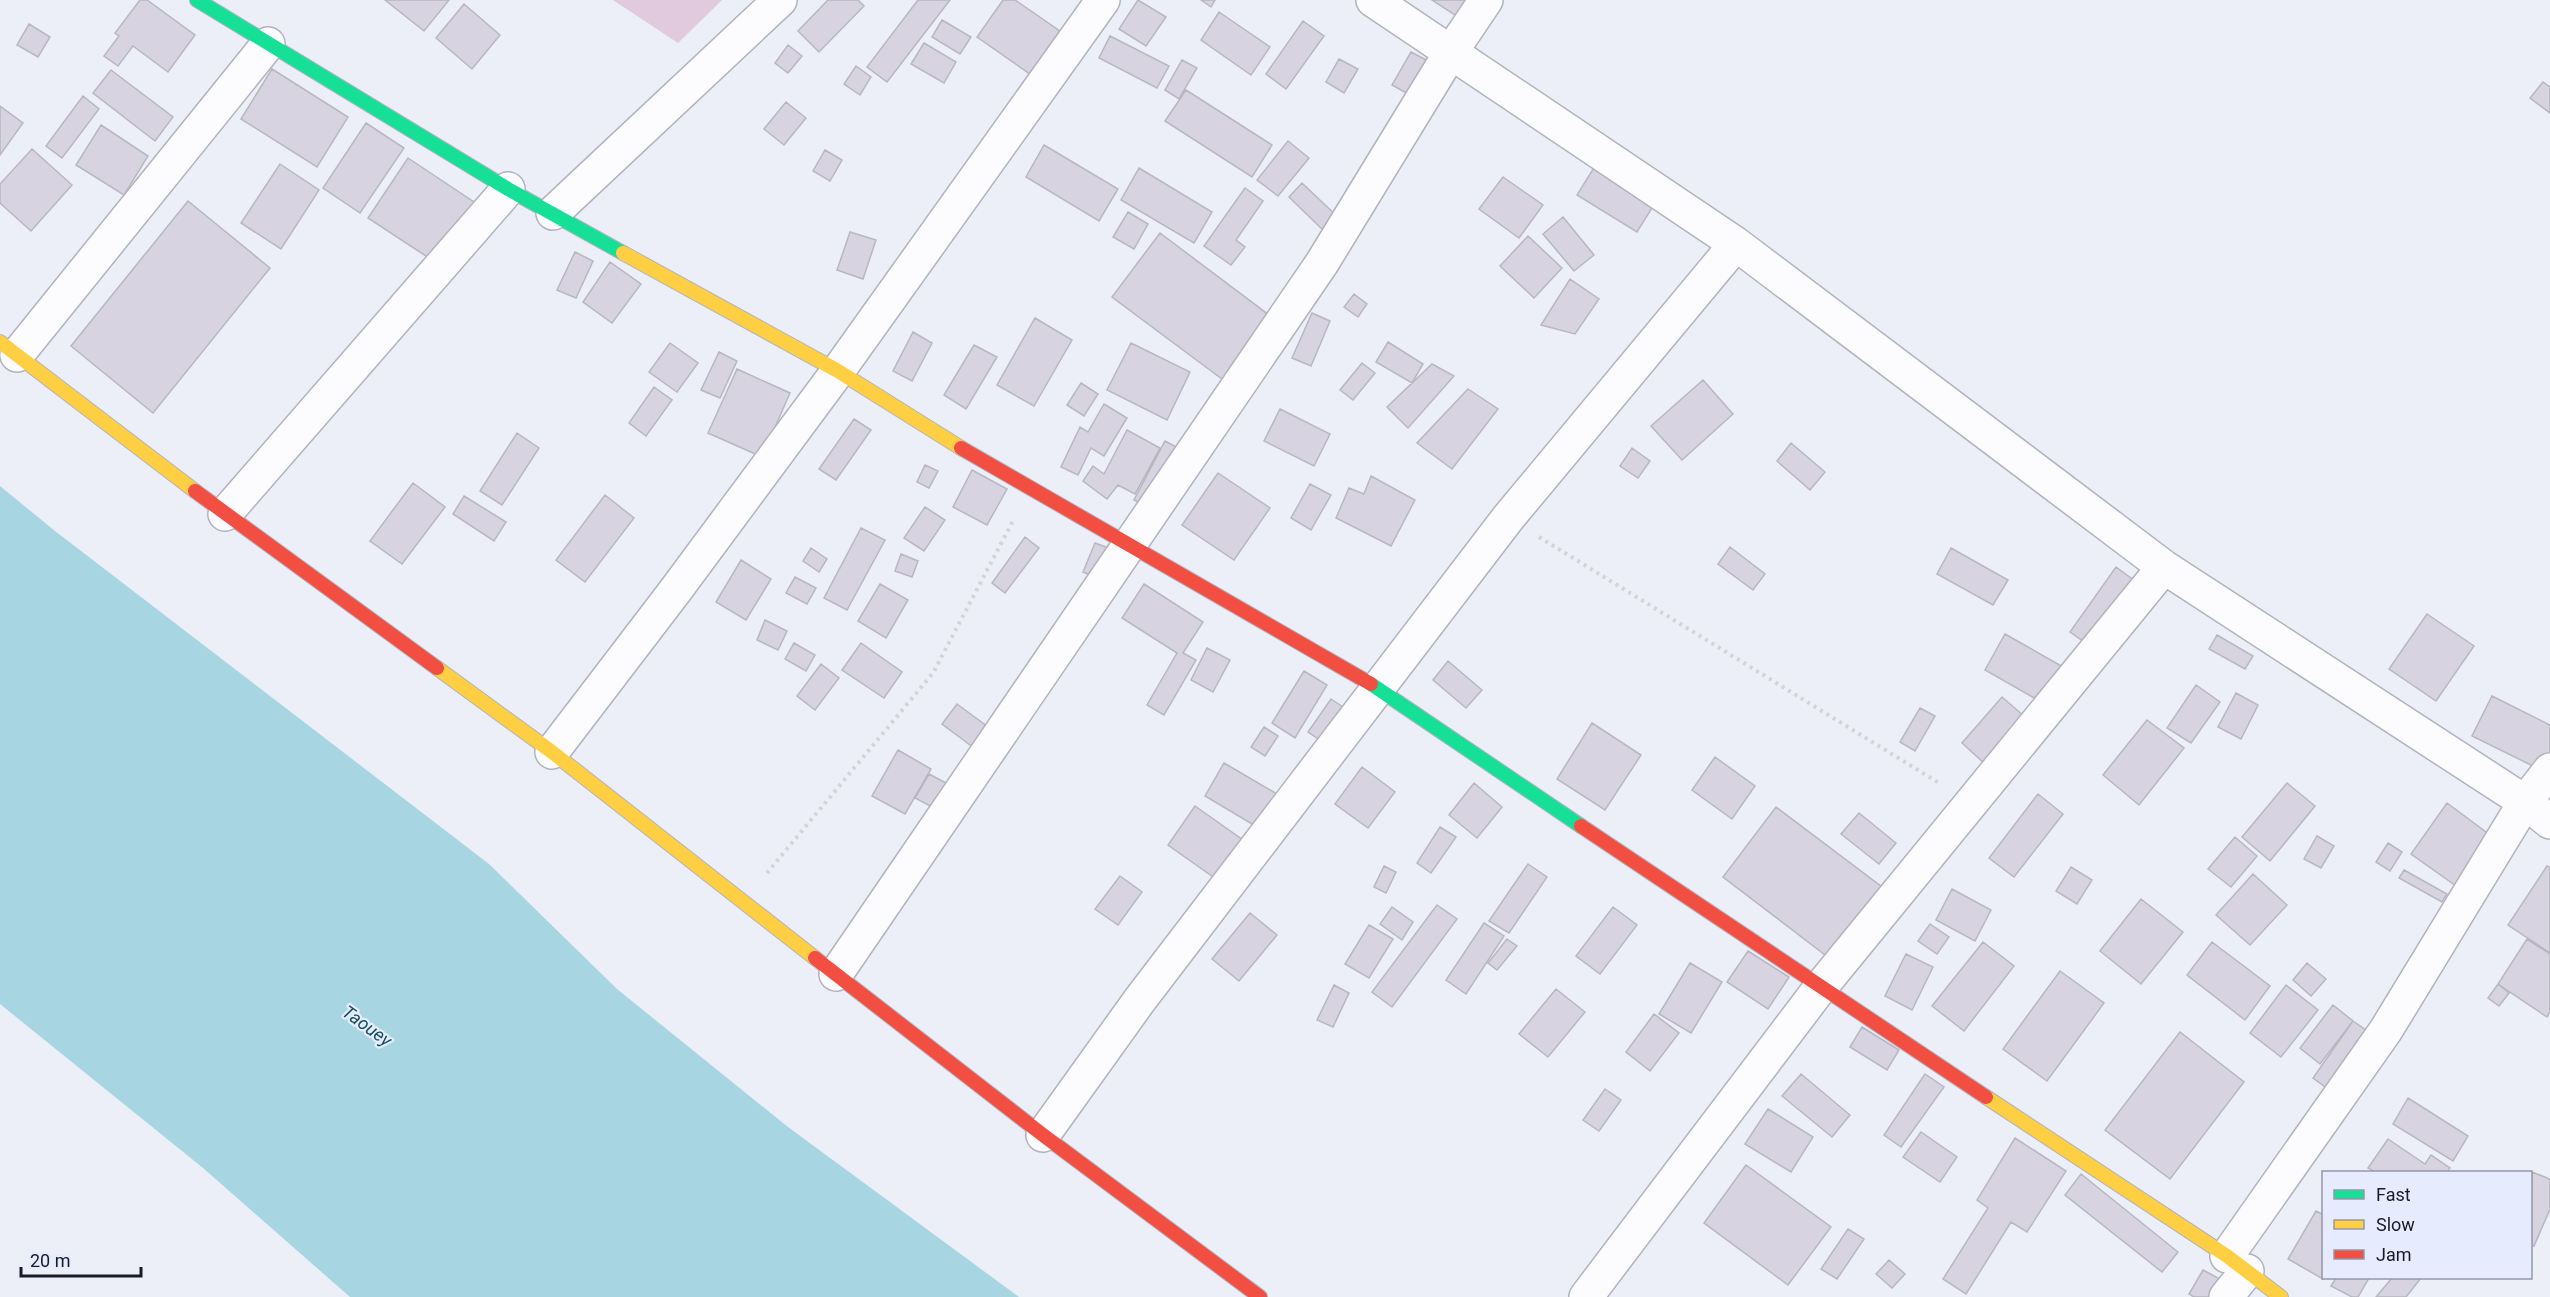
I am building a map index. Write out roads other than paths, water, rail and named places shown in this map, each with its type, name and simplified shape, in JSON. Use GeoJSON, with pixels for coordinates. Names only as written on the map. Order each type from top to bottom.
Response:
{"type":"FeatureCollection","features":[{"type":"Feature","properties":{"kind":"street"},"geometry":{"type":"LineString","coordinates":[[197,0],[508,189],[838,372],[931,430],[1377,688],[1820,988],[2237,1264],[2281,1297]]}},
{"type":"Feature","properties":{"kind":"street"},"geometry":{"type":"LineString","coordinates":[[553,213],[780,0]]}},
{"type":"Feature","properties":{"kind":"street"},"geometry":{"type":"LineString","coordinates":[[552,752],[838,372],[1103,0]]}},
{"type":"Feature","properties":{"kind":"street"},"geometry":{"type":"LineString","coordinates":[[1373,0],[1736,244],[2164,567],[2525,802],[2550,822]]}},
{"type":"Feature","properties":{"kind":"street"},"geometry":{"type":"LineString","coordinates":[[836,974],[1322,263],[1451,52],[1486,0]]}},
{"type":"Feature","properties":{"kind":"street"},"geometry":{"type":"LineString","coordinates":[[268,44],[9,348],[225,514],[552,752],[1043,1135],[1260,1297]]}},
{"type":"Feature","properties":{"kind":"street"},"geometry":{"type":"LineString","coordinates":[[225,514],[508,189]]}},
{"type":"Feature","properties":{"kind":"street"},"geometry":{"type":"LineString","coordinates":[[1043,1135],[1139,1001],[1508,518],[1736,244]]}},
{"type":"Feature","properties":{"kind":"street"},"geometry":{"type":"LineString","coordinates":[[1586,1297],[1820,988],[2164,567]]}},
{"type":"Feature","properties":{"kind":"street"},"geometry":{"type":"LineString","coordinates":[[2226,1297],[2237,1264],[2386,1030],[2525,802],[2550,770]]}},
{"type":"Feature","properties":{"kind":"water","name":"Taouey"},"geometry":{"type":"Polygon","coordinates":[[[0,486],[55,531],[489,864],[617,989],[788,1127],[1019,1297],[350,1297],[203,1168],[0,1004],[0,486]]]}}]}
